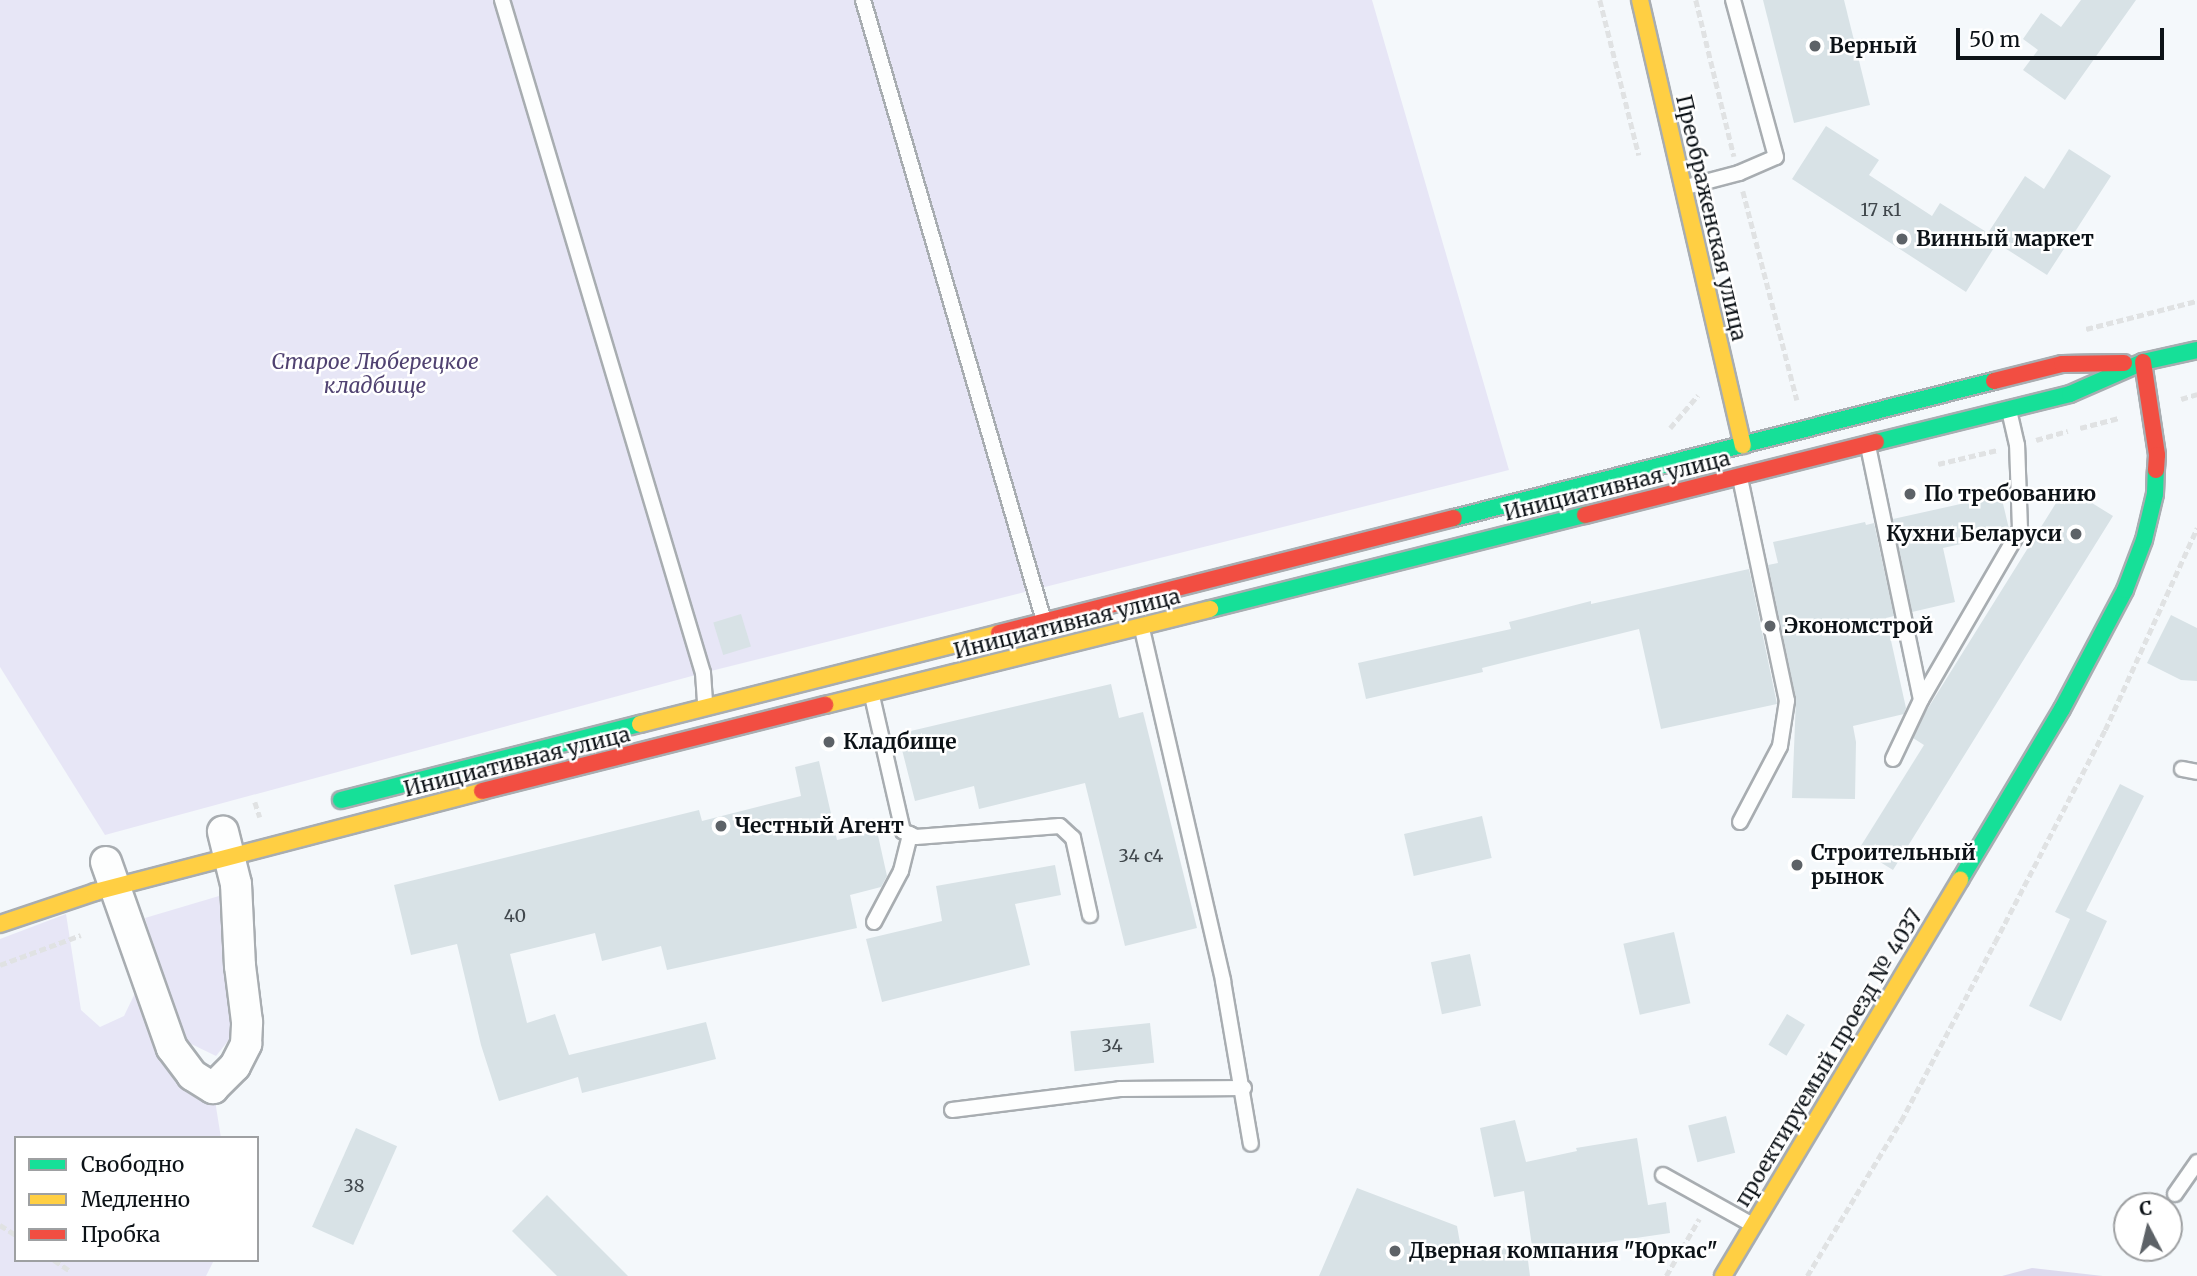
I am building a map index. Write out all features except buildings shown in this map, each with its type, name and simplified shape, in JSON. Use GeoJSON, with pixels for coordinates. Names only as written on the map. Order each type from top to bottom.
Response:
{"type":"FeatureCollection","features":[{"type":"Feature","properties":{"kind":"main road","name":"Преображенская улица"},"geometry":{"type":"LineString","coordinates":[[1640,0],[1681,188],[1743,445]]}},
{"type":"Feature","properties":{"kind":"main road","name":"Инициативная улица"},"geometry":{"type":"LineString","coordinates":[[319,807],[2062,364],[2143,362],[2197,350]]}},
{"type":"Feature","properties":{"kind":"main road","name":"Инициативная улица"},"geometry":{"type":"LineString","coordinates":[[0,924],[107,869],[224,838],[872,695],[2070,394],[2143,362]]}},
{"type":"Feature","properties":{"kind":"main road","name":"проектируемый проезд № 4037"},"geometry":{"type":"LineString","coordinates":[[1723,1276],[2062,709],[2125,590],[2144,540],[2155,494],[2157,455],[2143,362]]}},
{"type":"Feature","properties":{"kind":"street"},"geometry":{"type":"LineString","coordinates":[[107,869],[172,1048],[192,1075],[213,1088],[235,1066],[246,1044],[247,1022],[240,966],[236,884],[224,838]]}},
{"type":"Feature","properties":{"kind":"lane"},"geometry":{"type":"LineString","coordinates":[[502,0],[703,673],[705,709]]}},
{"type":"Feature","properties":{"kind":"lane"},"geometry":{"type":"LineString","coordinates":[[863,0],[1045,623]]}},
{"type":"Feature","properties":{"kind":"lane"},"geometry":{"type":"LineString","coordinates":[[1681,188],[1739,173],[1776,158],[1733,0]]}},
{"type":"Feature","properties":{"kind":"lane"},"geometry":{"type":"LineString","coordinates":[[1893,760],[1921,700],[2020,529],[2017,445],[2009,409]]}},
{"type":"Feature","properties":{"kind":"lane"},"geometry":{"type":"LineString","coordinates":[[1868,445],[1921,700]]}},
{"type":"Feature","properties":{"kind":"lane"},"geometry":{"type":"LineString","coordinates":[[1740,477],[1787,701],[1780,746],[1740,822]]}},
{"type":"Feature","properties":{"kind":"lane"},"geometry":{"type":"LineString","coordinates":[[1141,627],[1223,981],[1244,1088],[1251,1144]]}},
{"type":"Feature","properties":{"kind":"lane"},"geometry":{"type":"LineString","coordinates":[[872,695],[903,831],[916,837],[1060,826],[1073,838],[1090,915]]}},
{"type":"Feature","properties":{"kind":"lane"},"geometry":{"type":"LineString","coordinates":[[2182,769],[2197,772]]}},
{"type":"Feature","properties":{"kind":"lane"},"geometry":{"type":"LineString","coordinates":[[874,922],[901,872],[910,834]]}},
{"type":"Feature","properties":{"kind":"lane"},"geometry":{"type":"LineString","coordinates":[[952,1110],[1120,1089],[1244,1088]]}},
{"type":"Feature","properties":{"kind":"lane"},"geometry":{"type":"LineString","coordinates":[[2176,1192],[2197,1162]]}},
{"type":"Feature","properties":{"kind":"lane"},"geometry":{"type":"LineString","coordinates":[[1662,1175],[1754,1225]]}},
{"type":"Feature","properties":{"kind":"path"},"geometry":{"type":"LineString","coordinates":[[1696,0],[1797,401]]}},
{"type":"Feature","properties":{"kind":"path"},"geometry":{"type":"LineString","coordinates":[[1663,436],[1699,394]]}},
{"type":"Feature","properties":{"kind":"path"},"geometry":{"type":"LineString","coordinates":[[2017,445],[2152,409],[2197,394]]}},
{"type":"Feature","properties":{"kind":"path"},"geometry":{"type":"LineString","coordinates":[[1807,1276],[1901,1121],[2007,919],[2105,730],[2197,528]]}},
{"type":"Feature","properties":{"kind":"path"},"geometry":{"type":"LineString","coordinates":[[1666,1276],[1709,1201]]}},
{"type":"Feature","properties":{"kind":"path"},"geometry":{"type":"LineString","coordinates":[[57,1262],[69,1270]]}},
{"type":"Feature","properties":{"kind":"green space","name":"Старое Люберецкое кладбище"},"geometry":{"type":"Polygon","coordinates":[[[0,0],[1372,0],[1509,470],[703,673],[105,835],[0,667],[0,0]]]}},
{"type":"Feature","properties":{"kind":"green space"},"geometry":{"type":"Polygon","coordinates":[[[219,896],[236,1031],[216,1056],[181,1039],[145,918],[219,896]]]}},
{"type":"Feature","properties":{"kind":"green space"},"geometry":{"type":"Polygon","coordinates":[[[66,914],[81,1010],[100,1027],[124,1016],[137,989],[213,1088],[221,1136],[14,1136],[14,1262],[213,1262],[206,1276],[0,1276],[0,939],[66,914]]]}},
{"type":"Feature","properties":{"kind":"shaded area"},"geometry":{"type":"Polygon","coordinates":[[[2032,1268],[2103,1276],[2002,1276],[2032,1268]]]}},
{"type":"Feature","properties":{"kind":"traffic: fast"},"geometry":{"type":"LineString","coordinates":[[1876,442],[2070,394],[2143,362],[2197,350]]}},
{"type":"Feature","properties":{"kind":"traffic: fast"},"geometry":{"type":"LineString","coordinates":[[1454,518],[1994,381]]}},
{"type":"Feature","properties":{"kind":"traffic: fast"},"geometry":{"type":"LineString","coordinates":[[1960,880],[2062,709],[2125,590],[2144,540],[2155,494],[2156,470]]}},
{"type":"Feature","properties":{"kind":"traffic: fast"},"geometry":{"type":"LineString","coordinates":[[1210,609],[1585,515]]}},
{"type":"Feature","properties":{"kind":"traffic: fast"},"geometry":{"type":"LineString","coordinates":[[341,800],[640,724]]}},
{"type":"Feature","properties":{"kind":"traffic: slow"},"geometry":{"type":"LineString","coordinates":[[1640,0],[1743,445]]}},
{"type":"Feature","properties":{"kind":"traffic: slow"},"geometry":{"type":"LineString","coordinates":[[825,705],[1210,609]]}},
{"type":"Feature","properties":{"kind":"traffic: slow"},"geometry":{"type":"LineString","coordinates":[[640,724],[999,633]]}},
{"type":"Feature","properties":{"kind":"traffic: slow"},"geometry":{"type":"LineString","coordinates":[[0,924],[95,892],[482,791]]}},
{"type":"Feature","properties":{"kind":"traffic: slow"},"geometry":{"type":"LineString","coordinates":[[1723,1276],[1960,880]]}},
{"type":"Feature","properties":{"kind":"traffic: jam"},"geometry":{"type":"LineString","coordinates":[[2143,362],[2157,455],[2156,470]]}},
{"type":"Feature","properties":{"kind":"traffic: jam"},"geometry":{"type":"LineString","coordinates":[[1994,381],[2062,364],[2124,363]]}},
{"type":"Feature","properties":{"kind":"traffic: jam"},"geometry":{"type":"LineString","coordinates":[[1585,515],[1876,442]]}},
{"type":"Feature","properties":{"kind":"traffic: jam"},"geometry":{"type":"LineString","coordinates":[[999,633],[1454,518]]}},
{"type":"Feature","properties":{"kind":"traffic: jam"},"geometry":{"type":"LineString","coordinates":[[482,791],[825,705]]}},
{"type":"Feature","properties":{"kind":"place","name":"Верный"},"geometry":{"type":"Point","coordinates":[1815,46]}},
{"type":"Feature","properties":{"kind":"place","name":"Винный маркет"},"geometry":{"type":"Point","coordinates":[1902,239]}},
{"type":"Feature","properties":{"kind":"place","name":"По требованию"},"geometry":{"type":"Point","coordinates":[1910,494]}},
{"type":"Feature","properties":{"kind":"place","name":"Кухни Беларуси"},"geometry":{"type":"Point","coordinates":[2076,534]}},
{"type":"Feature","properties":{"kind":"place","name":"Экономстрой"},"geometry":{"type":"Point","coordinates":[1770,626]}},
{"type":"Feature","properties":{"kind":"place","name":"Кладбище"},"geometry":{"type":"Point","coordinates":[829,742]}},
{"type":"Feature","properties":{"kind":"place","name":"Честный Агент"},"geometry":{"type":"Point","coordinates":[721,826]}},
{"type":"Feature","properties":{"kind":"place","name":"Строительный рынок"},"geometry":{"type":"Point","coordinates":[1797,865]}},
{"type":"Feature","properties":{"kind":"place","name":"Дверная компания \"Юркас\""},"geometry":{"type":"Point","coordinates":[1395,1251]}}]}
